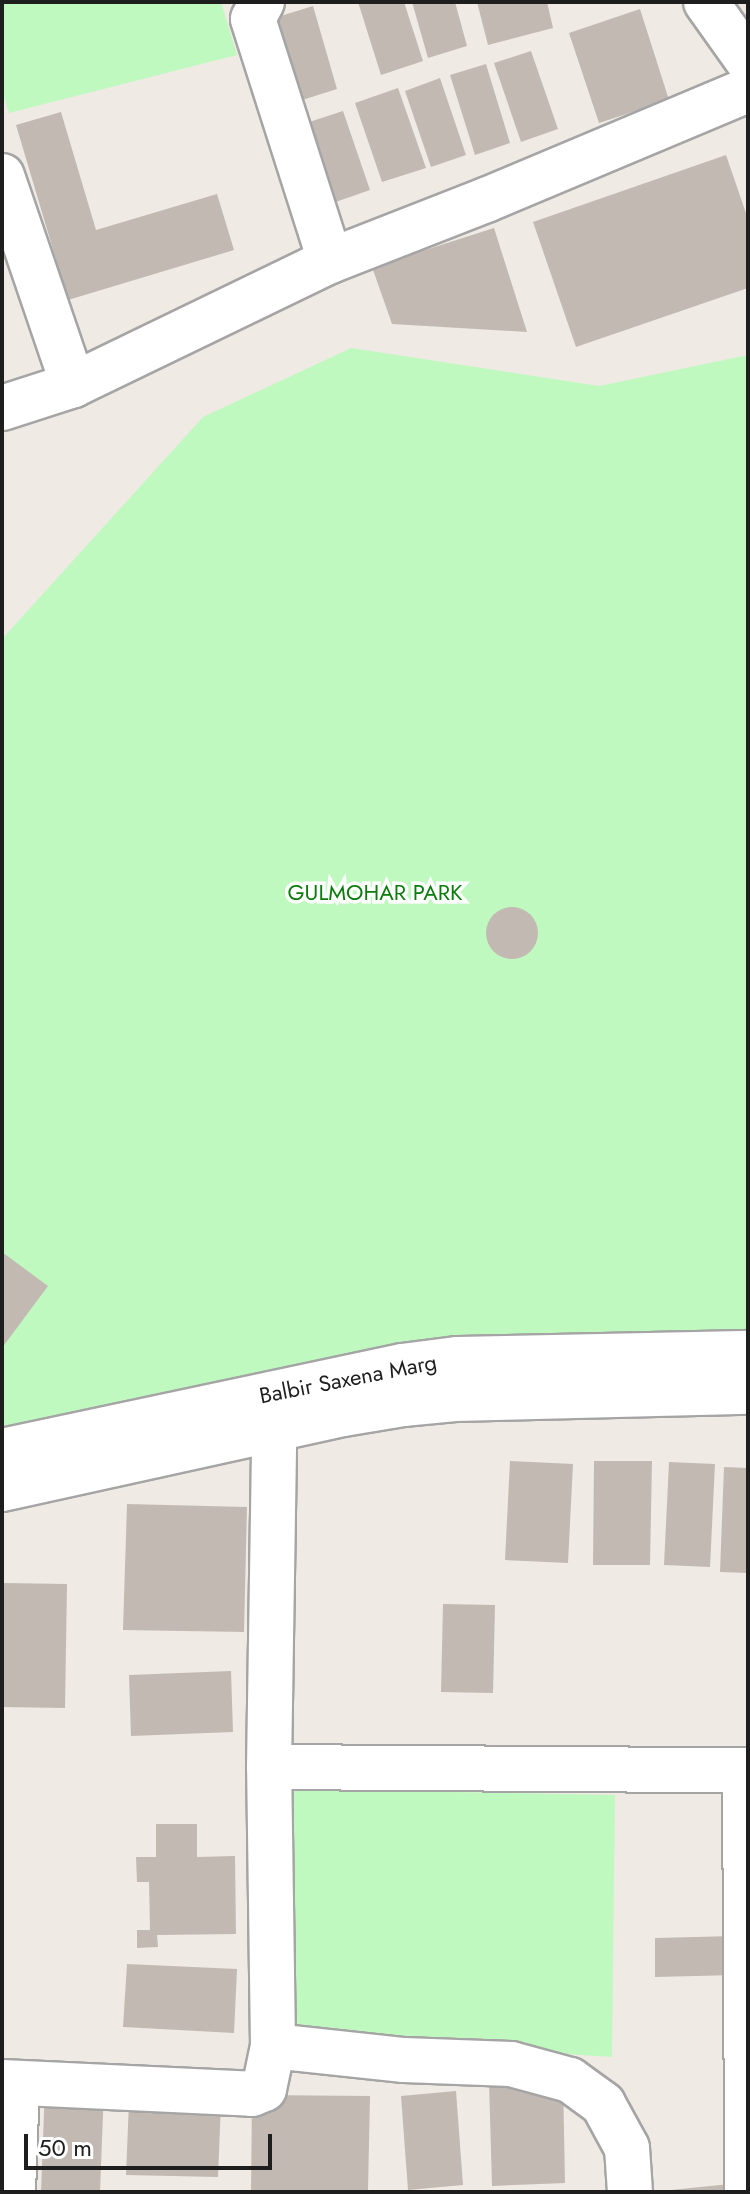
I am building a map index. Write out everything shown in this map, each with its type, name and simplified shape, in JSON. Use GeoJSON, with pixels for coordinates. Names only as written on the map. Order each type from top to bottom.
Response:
{"type":"FeatureCollection","features":[{"type":"Feature","properties":{"kind":"street"},"geometry":{"type":"LineString","coordinates":[[262,2],[253,19],[330,261]]}},
{"type":"Feature","properties":{"kind":"street"},"geometry":{"type":"LineString","coordinates":[[706,2],[748,61]]}},
{"type":"Feature","properties":{"kind":"street"},"geometry":{"type":"LineString","coordinates":[[2,408],[73,385],[330,261],[486,200],[748,90]]}},
{"type":"Feature","properties":{"kind":"street"},"geometry":{"type":"LineString","coordinates":[[2,176],[12,237],[73,385]]}},
{"type":"Feature","properties":{"kind":"street","name":"Balbir Saxena Marg"},"geometry":{"type":"LineString","coordinates":[[2,1489],[272,1412],[402,1366],[457,1359],[748,1353]]}},
{"type":"Feature","properties":{"kind":"street","name":"Balbir Saxena Marg"},"geometry":{"type":"LineString","coordinates":[[2,1451],[272,1412],[343,1414],[455,1399],[748,1392]]}},
{"type":"Feature","properties":{"kind":"street"},"geometry":{"type":"LineString","coordinates":[[13,2192],[10,2082],[252,2094],[264,2089],[273,2046],[269,1767],[272,1412]]}},
{"type":"Feature","properties":{"kind":"street"},"geometry":{"type":"LineString","coordinates":[[269,1767],[747,1770],[747,2192]]}},
{"type":"Feature","properties":{"kind":"street"},"geometry":{"type":"LineString","coordinates":[[273,2046],[404,2060],[511,2064],[570,2080],[603,2104],[627,2148],[623,2192]]}},
{"type":"Feature","properties":{"kind":"green space"},"geometry":{"type":"Polygon","coordinates":[[[2,2],[221,2],[237,55],[9,113],[2,91],[2,2]]]}},
{"type":"Feature","properties":{"kind":"green space","name":"GULMOHAR PARK"},"geometry":{"type":"Polygon","coordinates":[[[351,348],[599,386],[748,355],[748,1350],[2,1437],[2,639],[203,417],[351,348]]]}},
{"type":"Feature","properties":{"kind":"green space"},"geometry":{"type":"Polygon","coordinates":[[[292,1789],[615,1795],[612,2057],[290,2036],[292,1789]]]}},
{"type":"Feature","properties":{"kind":"building"},"geometry":{"type":"Polygon","coordinates":[[[358,2],[404,2],[423,61],[381,75],[358,2]]]}},
{"type":"Feature","properties":{"kind":"building"},"geometry":{"type":"Polygon","coordinates":[[[412,2],[455,2],[467,46],[428,58],[412,2]]]}},
{"type":"Feature","properties":{"kind":"building"},"geometry":{"type":"Polygon","coordinates":[[[477,2],[547,2],[553,28],[488,45],[477,2]]]}},
{"type":"Feature","properties":{"kind":"building"},"geometry":{"type":"Polygon","coordinates":[[[313,6],[337,89],[296,102],[271,19],[313,6]]]}},
{"type":"Feature","properties":{"kind":"building"},"geometry":{"type":"Polygon","coordinates":[[[640,9],[669,100],[599,123],[569,33],[640,9]]]}},
{"type":"Feature","properties":{"kind":"building"},"geometry":{"type":"Polygon","coordinates":[[[531,51],[558,129],[521,142],[494,63],[531,51]]]}},
{"type":"Feature","properties":{"kind":"building"},"geometry":{"type":"Polygon","coordinates":[[[486,64],[510,143],[475,155],[450,75],[486,64]]]}},
{"type":"Feature","properties":{"kind":"building"},"geometry":{"type":"Polygon","coordinates":[[[440,78],[466,155],[431,167],[405,91],[440,78]]]}},
{"type":"Feature","properties":{"kind":"building"},"geometry":{"type":"Polygon","coordinates":[[[398,88],[426,168],[382,182],[355,103],[398,88]]]}},
{"type":"Feature","properties":{"kind":"building"},"geometry":{"type":"Polygon","coordinates":[[[343,111],[370,190],[327,205],[300,125],[343,111]]]}},
{"type":"Feature","properties":{"kind":"building"},"geometry":{"type":"Polygon","coordinates":[[[61,112],[96,230],[217,194],[234,250],[68,300],[16,125],[61,112]]]}},
{"type":"Feature","properties":{"kind":"building"},"geometry":{"type":"Polygon","coordinates":[[[726,155],[748,219],[748,288],[576,347],[533,222],[726,155]]]}},
{"type":"Feature","properties":{"kind":"building"},"geometry":{"type":"Polygon","coordinates":[[[494,228],[527,332],[392,324],[372,267],[494,228]]]}},
{"type":"Feature","properties":{"kind":"building"},"geometry":{"type":"Polygon","coordinates":[[[512,907],[530,915],[538,933],[530,951],[512,959],[494,951],[486,933],[494,915],[512,907]]]}},
{"type":"Feature","properties":{"kind":"building"},"geometry":{"type":"Polygon","coordinates":[[[2,1252],[48,1286],[2,1348],[2,1252]]]}},
{"type":"Feature","properties":{"kind":"building"},"geometry":{"type":"Polygon","coordinates":[[[510,1461],[573,1464],[568,1563],[505,1560],[510,1461]]]}},
{"type":"Feature","properties":{"kind":"building"},"geometry":{"type":"Polygon","coordinates":[[[594,1461],[652,1461],[650,1565],[593,1565],[594,1461]]]}},
{"type":"Feature","properties":{"kind":"building"},"geometry":{"type":"Polygon","coordinates":[[[669,1462],[715,1464],[710,1567],[664,1565],[669,1462]]]}},
{"type":"Feature","properties":{"kind":"building"},"geometry":{"type":"Polygon","coordinates":[[[724,1467],[748,1468],[748,1573],[720,1572],[724,1467]]]}},
{"type":"Feature","properties":{"kind":"building"},"geometry":{"type":"Polygon","coordinates":[[[127,1504],[247,1507],[244,1632],[123,1630],[127,1504]]]}},
{"type":"Feature","properties":{"kind":"building"},"geometry":{"type":"Polygon","coordinates":[[[2,1583],[67,1584],[65,1708],[2,1707],[2,1583]]]}},
{"type":"Feature","properties":{"kind":"building"},"geometry":{"type":"Polygon","coordinates":[[[443,1604],[495,1605],[493,1693],[441,1692],[443,1604]]]}},
{"type":"Feature","properties":{"kind":"building"},"geometry":{"type":"Polygon","coordinates":[[[231,1671],[233,1732],[131,1736],[129,1675],[231,1671]]]}},
{"type":"Feature","properties":{"kind":"building"},"geometry":{"type":"Polygon","coordinates":[[[156,1824],[197,1824],[197,1857],[235,1856],[236,1934],[157,1935],[158,1947],[137,1948],[137,1930],[150,1930],[149,1882],[137,1882],[136,1857],[156,1857],[156,1824]]]}},
{"type":"Feature","properties":{"kind":"building"},"geometry":{"type":"Polygon","coordinates":[[[735,1936],[736,1975],[655,1977],[655,1938],[735,1936]]]}},
{"type":"Feature","properties":{"kind":"building"},"geometry":{"type":"Polygon","coordinates":[[[127,1964],[237,1969],[234,2033],[123,2027],[127,1964]]]}},
{"type":"Feature","properties":{"kind":"building"},"geometry":{"type":"Polygon","coordinates":[[[563,2080],[565,2183],[492,2186],[489,2082],[563,2080]]]}},
{"type":"Feature","properties":{"kind":"building"},"geometry":{"type":"Polygon","coordinates":[[[45,2087],[104,2088],[100,2192],[41,2192],[45,2087]]]}},
{"type":"Feature","properties":{"kind":"building"},"geometry":{"type":"Polygon","coordinates":[[[456,2091],[463,2185],[408,2190],[401,2096],[456,2091]]]}},
{"type":"Feature","properties":{"kind":"building"},"geometry":{"type":"Polygon","coordinates":[[[252,2095],[370,2096],[368,2192],[251,2192],[252,2095]]]}},
{"type":"Feature","properties":{"kind":"building"},"geometry":{"type":"Polygon","coordinates":[[[129,2101],[221,2103],[218,2177],[126,2175],[129,2101]]]}},
{"type":"Feature","properties":{"kind":"building"},"geometry":{"type":"Polygon","coordinates":[[[730,2184],[731,2192],[671,2192],[671,2190],[730,2184]]]}}]}
